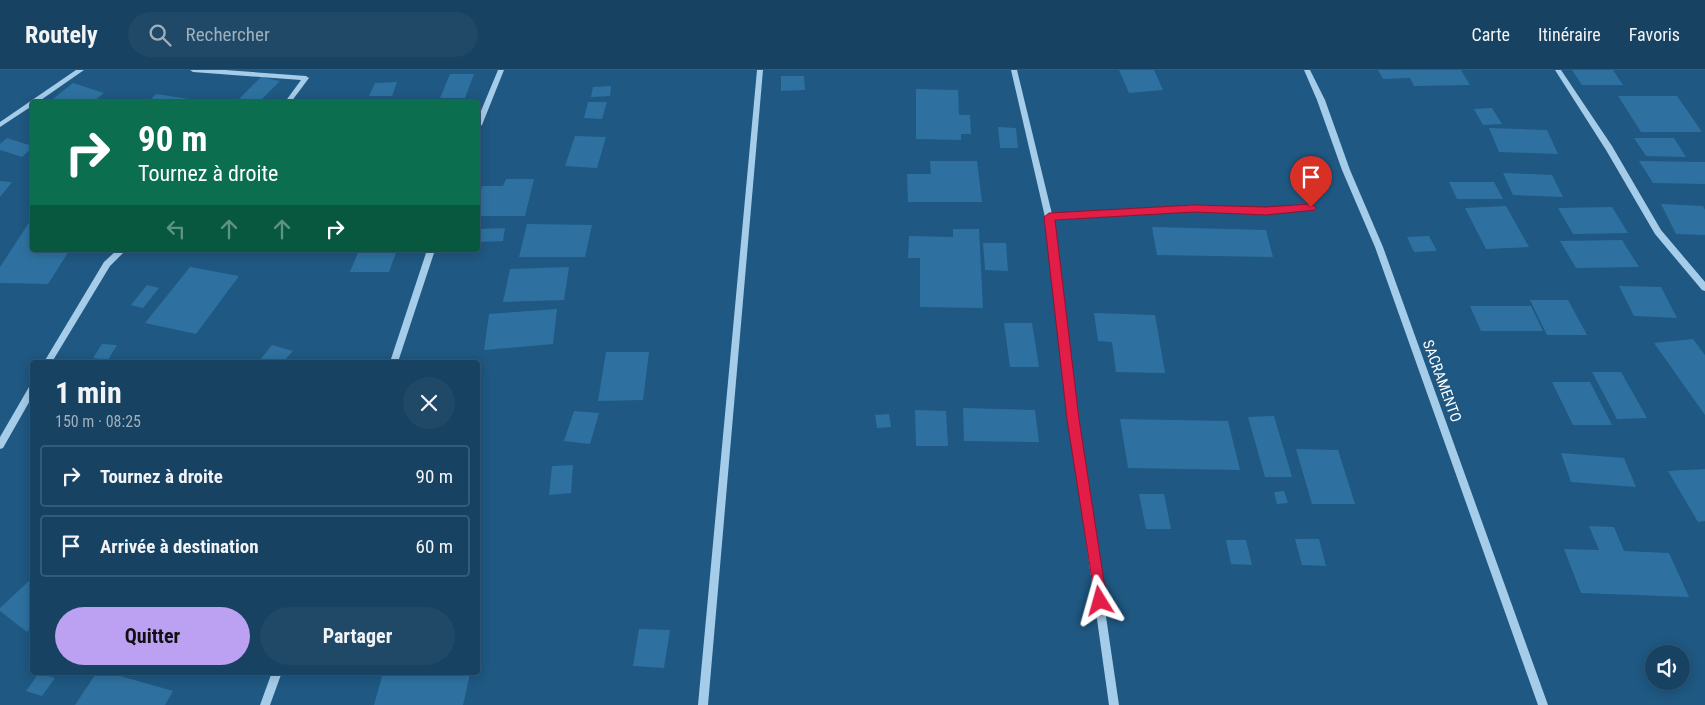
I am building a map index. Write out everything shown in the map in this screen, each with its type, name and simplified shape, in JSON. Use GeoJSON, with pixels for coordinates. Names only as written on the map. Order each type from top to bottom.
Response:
{"type":"FeatureCollection","features":[{"type":"Feature","properties":{"kind":"street"},"geometry":{"type":"LineString","coordinates":[[37,100],[81,70]]}},
{"type":"Feature","properties":{"kind":"street"},"geometry":{"type":"LineString","coordinates":[[193,70],[246,72],[306,78],[290,100]]}},
{"type":"Feature","properties":{"kind":"street"},"geometry":{"type":"LineString","coordinates":[[480,121],[501,70]]}},
{"type":"Feature","properties":{"kind":"street"},"geometry":{"type":"LineString","coordinates":[[703,705],[760,70]]}},
{"type":"Feature","properties":{"kind":"street"},"geometry":{"type":"LineString","coordinates":[[1014,70],[1049,217],[1073,419],[1114,705]]}},
{"type":"Feature","properties":{"kind":"street","name":"SACRAMENTO"},"geometry":{"type":"LineString","coordinates":[[1307,70],[1321,100],[1346,170],[1379,247],[1543,705]]}},
{"type":"Feature","properties":{"kind":"street"},"geometry":{"type":"LineString","coordinates":[[1558,70],[1608,148],[1658,232],[1705,288]]}},
{"type":"Feature","properties":{"kind":"street"},"geometry":{"type":"LineString","coordinates":[[0,125],[30,105]]}},
{"type":"Feature","properties":{"kind":"street"},"geometry":{"type":"LineString","coordinates":[[1049,217],[1194,208],[1266,211],[1311,207]]}},
{"type":"Feature","properties":{"kind":"street"},"geometry":{"type":"LineString","coordinates":[[49,360],[106,264],[120,252]]}},
{"type":"Feature","properties":{"kind":"street"},"geometry":{"type":"LineString","coordinates":[[395,360],[430,252]]}},
{"type":"Feature","properties":{"kind":"street"},"geometry":{"type":"LineString","coordinates":[[0,445],[30,393]]}},
{"type":"Feature","properties":{"kind":"street"},"geometry":{"type":"LineString","coordinates":[[264,705],[276,675]]}},
{"type":"Feature","properties":{"kind":"building"},"geometry":{"type":"Polygon","coordinates":[[[1119,70],[1154,70],[1163,90],[1129,93],[1119,70]]]}},
{"type":"Feature","properties":{"kind":"building"},"geometry":{"type":"Polygon","coordinates":[[[1378,70],[1461,70],[1470,85],[1414,86],[1410,78],[1383,79],[1378,70]]]}},
{"type":"Feature","properties":{"kind":"building"},"geometry":{"type":"Polygon","coordinates":[[[1572,70],[1613,70],[1623,85],[1582,85],[1572,70]]]}},
{"type":"Feature","properties":{"kind":"building"},"geometry":{"type":"Polygon","coordinates":[[[450,74],[474,74],[465,98],[440,98],[450,74]]]}},
{"type":"Feature","properties":{"kind":"building"},"geometry":{"type":"Polygon","coordinates":[[[781,76],[804,76],[805,90],[781,91],[781,76]]]}},
{"type":"Feature","properties":{"kind":"building"},"geometry":{"type":"Polygon","coordinates":[[[261,77],[280,81],[261,100],[238,100],[261,77]]]}},
{"type":"Feature","properties":{"kind":"building"},"geometry":{"type":"Polygon","coordinates":[[[397,82],[392,96],[369,96],[375,83],[397,82]]]}},
{"type":"Feature","properties":{"kind":"building"},"geometry":{"type":"Polygon","coordinates":[[[73,83],[104,93],[95,100],[52,100],[73,83]]]}},
{"type":"Feature","properties":{"kind":"building"},"geometry":{"type":"Polygon","coordinates":[[[611,86],[610,96],[591,97],[593,87],[611,86]]]}},
{"type":"Feature","properties":{"kind":"building"},"geometry":{"type":"Polygon","coordinates":[[[916,89],[958,90],[959,115],[970,115],[971,134],[961,134],[961,140],[916,139],[916,89]]]}},
{"type":"Feature","properties":{"kind":"building"},"geometry":{"type":"Polygon","coordinates":[[[156,94],[196,100],[150,100],[156,94]]]}},
{"type":"Feature","properties":{"kind":"building"},"geometry":{"type":"Polygon","coordinates":[[[1618,96],[1677,96],[1702,132],[1641,132],[1618,96]]]}},
{"type":"Feature","properties":{"kind":"building"},"geometry":{"type":"Polygon","coordinates":[[[588,102],[607,102],[602,119],[584,118],[588,102]]]}},
{"type":"Feature","properties":{"kind":"building"},"geometry":{"type":"Polygon","coordinates":[[[1492,108],[1502,124],[1483,125],[1474,109],[1492,108]]]}},
{"type":"Feature","properties":{"kind":"building"},"geometry":{"type":"Polygon","coordinates":[[[998,127],[1016,128],[1018,148],[1000,148],[998,127]]]}},
{"type":"Feature","properties":{"kind":"building"},"geometry":{"type":"Polygon","coordinates":[[[1489,128],[1547,130],[1558,154],[1499,152],[1489,128]]]}},
{"type":"Feature","properties":{"kind":"building"},"geometry":{"type":"Polygon","coordinates":[[[575,136],[606,137],[597,168],[565,166],[575,136]]]}},
{"type":"Feature","properties":{"kind":"building"},"geometry":{"type":"Polygon","coordinates":[[[7,138],[30,145],[30,150],[22,157],[0,150],[0,144],[7,138]]]}},
{"type":"Feature","properties":{"kind":"building"},"geometry":{"type":"Polygon","coordinates":[[[1634,138],[1674,138],[1686,157],[1646,156],[1634,138]]]}},
{"type":"Feature","properties":{"kind":"building"},"geometry":{"type":"Polygon","coordinates":[[[930,161],[977,161],[982,202],[908,202],[907,174],[931,174],[930,161]]]}},
{"type":"Feature","properties":{"kind":"building"},"geometry":{"type":"Polygon","coordinates":[[[1639,161],[1705,162],[1705,184],[1653,183],[1639,161]]]}},
{"type":"Feature","properties":{"kind":"building"},"geometry":{"type":"Polygon","coordinates":[[[1503,173],[1552,175],[1563,197],[1513,195],[1503,173]]]}},
{"type":"Feature","properties":{"kind":"building"},"geometry":{"type":"Polygon","coordinates":[[[506,179],[534,179],[525,216],[480,216],[482,186],[503,186],[506,179]]]}},
{"type":"Feature","properties":{"kind":"building"},"geometry":{"type":"Polygon","coordinates":[[[0,181],[12,182],[0,197],[0,181]]]}},
{"type":"Feature","properties":{"kind":"building"},"geometry":{"type":"Polygon","coordinates":[[[1449,182],[1494,182],[1503,199],[1457,199],[1449,182]]]}},
{"type":"Feature","properties":{"kind":"building"},"geometry":{"type":"Polygon","coordinates":[[[1661,204],[1703,206],[1705,210],[1705,235],[1676,234],[1661,204]]]}},
{"type":"Feature","properties":{"kind":"building"},"geometry":{"type":"Polygon","coordinates":[[[1506,206],[1529,247],[1486,249],[1465,208],[1506,206]]]}},
{"type":"Feature","properties":{"kind":"building"},"geometry":{"type":"Polygon","coordinates":[[[1612,207],[1628,233],[1573,234],[1558,208],[1612,207]]]}},
{"type":"Feature","properties":{"kind":"building"},"geometry":{"type":"Polygon","coordinates":[[[30,221],[30,252],[68,252],[48,284],[0,283],[0,267],[30,221]]]}},
{"type":"Feature","properties":{"kind":"building"},"geometry":{"type":"Polygon","coordinates":[[[527,224],[592,225],[585,257],[519,257],[527,224]]]}},
{"type":"Feature","properties":{"kind":"building"},"geometry":{"type":"Polygon","coordinates":[[[1152,227],[1266,230],[1273,257],[1157,255],[1152,227]]]}},
{"type":"Feature","properties":{"kind":"building"},"geometry":{"type":"Polygon","coordinates":[[[505,228],[503,241],[480,242],[480,229],[505,228]]]}},
{"type":"Feature","properties":{"kind":"building"},"geometry":{"type":"Polygon","coordinates":[[[953,229],[979,229],[983,308],[920,307],[920,258],[908,258],[909,236],[953,237],[953,229]]]}},
{"type":"Feature","properties":{"kind":"building"},"geometry":{"type":"Polygon","coordinates":[[[1429,236],[1437,251],[1414,252],[1407,237],[1429,236]]]}},
{"type":"Feature","properties":{"kind":"building"},"geometry":{"type":"Polygon","coordinates":[[[1622,240],[1639,267],[1576,268],[1560,241],[1622,240]]]}},
{"type":"Feature","properties":{"kind":"building"},"geometry":{"type":"Polygon","coordinates":[[[983,243],[1006,243],[1008,271],[985,270],[983,243]]]}},
{"type":"Feature","properties":{"kind":"building"},"geometry":{"type":"Polygon","coordinates":[[[358,252],[396,252],[389,272],[350,272],[358,252]]]}},
{"type":"Feature","properties":{"kind":"building"},"geometry":{"type":"Polygon","coordinates":[[[190,267],[239,276],[196,334],[145,323],[190,267]]]}},
{"type":"Feature","properties":{"kind":"building"},"geometry":{"type":"Polygon","coordinates":[[[569,267],[564,300],[503,302],[510,269],[569,267]]]}},
{"type":"Feature","properties":{"kind":"building"},"geometry":{"type":"Polygon","coordinates":[[[147,285],[159,288],[143,308],[131,305],[147,285]]]}},
{"type":"Feature","properties":{"kind":"building"},"geometry":{"type":"Polygon","coordinates":[[[1619,286],[1661,287],[1677,318],[1634,316],[1619,286]]]}},
{"type":"Feature","properties":{"kind":"building"},"geometry":{"type":"Polygon","coordinates":[[[1530,300],[1568,300],[1587,335],[1547,335],[1530,300]]]}},
{"type":"Feature","properties":{"kind":"building"},"geometry":{"type":"Polygon","coordinates":[[[1470,306],[1531,306],[1543,331],[1481,331],[1470,306]]]}},
{"type":"Feature","properties":{"kind":"building"},"geometry":{"type":"Polygon","coordinates":[[[557,309],[553,344],[484,350],[489,314],[557,309]]]}},
{"type":"Feature","properties":{"kind":"building"},"geometry":{"type":"Polygon","coordinates":[[[1094,313],[1155,315],[1165,373],[1116,372],[1112,342],[1098,341],[1094,313]]]}},
{"type":"Feature","properties":{"kind":"building"},"geometry":{"type":"Polygon","coordinates":[[[1004,323],[1032,323],[1039,367],[1010,367],[1004,323]]]}},
{"type":"Feature","properties":{"kind":"building"},"geometry":{"type":"Polygon","coordinates":[[[1693,339],[1705,355],[1705,415],[1654,343],[1693,339]]]}},
{"type":"Feature","properties":{"kind":"building"},"geometry":{"type":"Polygon","coordinates":[[[102,344],[117,345],[108,360],[93,358],[102,344]]]}},
{"type":"Feature","properties":{"kind":"building"},"geometry":{"type":"Polygon","coordinates":[[[272,345],[293,351],[285,360],[260,360],[272,345]]]}},
{"type":"Feature","properties":{"kind":"building"},"geometry":{"type":"Polygon","coordinates":[[[606,352],[649,352],[643,400],[598,401],[606,352]]]}},
{"type":"Feature","properties":{"kind":"building"},"geometry":{"type":"Polygon","coordinates":[[[1592,372],[1621,372],[1647,418],[1617,419],[1592,372]]]}},
{"type":"Feature","properties":{"kind":"building"},"geometry":{"type":"Polygon","coordinates":[[[1552,382],[1590,382],[1612,425],[1573,425],[1552,382]]]}},
{"type":"Feature","properties":{"kind":"building"},"geometry":{"type":"Polygon","coordinates":[[[963,408],[1035,410],[1039,442],[964,441],[963,408]]]}},
{"type":"Feature","properties":{"kind":"building"},"geometry":{"type":"Polygon","coordinates":[[[915,410],[946,411],[948,446],[916,446],[915,410]]]}},
{"type":"Feature","properties":{"kind":"building"},"geometry":{"type":"Polygon","coordinates":[[[574,411],[599,413],[590,444],[564,441],[574,411]]]}},
{"type":"Feature","properties":{"kind":"building"},"geometry":{"type":"Polygon","coordinates":[[[889,414],[891,427],[877,428],[875,415],[889,414]]]}},
{"type":"Feature","properties":{"kind":"building"},"geometry":{"type":"Polygon","coordinates":[[[1274,416],[1292,477],[1265,477],[1248,417],[1274,416]]]}},
{"type":"Feature","properties":{"kind":"building"},"geometry":{"type":"Polygon","coordinates":[[[1120,419],[1228,421],[1240,470],[1128,468],[1120,419]]]}},
{"type":"Feature","properties":{"kind":"building"},"geometry":{"type":"Polygon","coordinates":[[[1296,449],[1338,450],[1355,504],[1312,504],[1296,449]]]}},
{"type":"Feature","properties":{"kind":"building"},"geometry":{"type":"Polygon","coordinates":[[[1561,453],[1624,458],[1636,487],[1571,482],[1561,453]]]}},
{"type":"Feature","properties":{"kind":"building"},"geometry":{"type":"Polygon","coordinates":[[[573,465],[571,493],[549,495],[552,466],[573,465]]]}},
{"type":"Feature","properties":{"kind":"building"},"geometry":{"type":"Polygon","coordinates":[[[1705,469],[1705,521],[1698,522],[1668,471],[1705,469]]]}},
{"type":"Feature","properties":{"kind":"building"},"geometry":{"type":"Polygon","coordinates":[[[1284,491],[1288,503],[1277,504],[1274,492],[1284,491]]]}},
{"type":"Feature","properties":{"kind":"building"},"geometry":{"type":"Polygon","coordinates":[[[1139,494],[1164,494],[1171,529],[1146,529],[1139,494]]]}},
{"type":"Feature","properties":{"kind":"building"},"geometry":{"type":"Polygon","coordinates":[[[1589,526],[1614,527],[1624,551],[1669,553],[1689,597],[1581,593],[1564,549],[1599,550],[1589,526]]]}},
{"type":"Feature","properties":{"kind":"building"},"geometry":{"type":"Polygon","coordinates":[[[1295,539],[1319,539],[1326,566],[1302,565],[1295,539]]]}},
{"type":"Feature","properties":{"kind":"building"},"geometry":{"type":"Polygon","coordinates":[[[1226,540],[1246,540],[1252,565],[1231,564],[1226,540]]]}},
{"type":"Feature","properties":{"kind":"building"},"geometry":{"type":"Polygon","coordinates":[[[30,580],[30,628],[27,632],[0,611],[0,608],[30,580]]]}},
{"type":"Feature","properties":{"kind":"building"},"geometry":{"type":"Polygon","coordinates":[[[639,629],[670,630],[664,668],[633,666],[639,629]]]}},
{"type":"Feature","properties":{"kind":"building"},"geometry":{"type":"Polygon","coordinates":[[[38,675],[55,678],[42,696],[26,691],[38,675]]]}},
{"type":"Feature","properties":{"kind":"building"},"geometry":{"type":"Polygon","coordinates":[[[95,675],[117,675],[173,691],[165,705],[75,705],[95,675]]]}},
{"type":"Feature","properties":{"kind":"building"},"geometry":{"type":"Polygon","coordinates":[[[382,675],[470,675],[463,705],[374,705],[382,675]]]}},
{"type":"Feature","properties":{"kind":"route"},"geometry":{"type":"LineString","coordinates":[[1100,601],[1073,419],[1049,217],[1194,208],[1266,211],[1311,207]]}}]}
